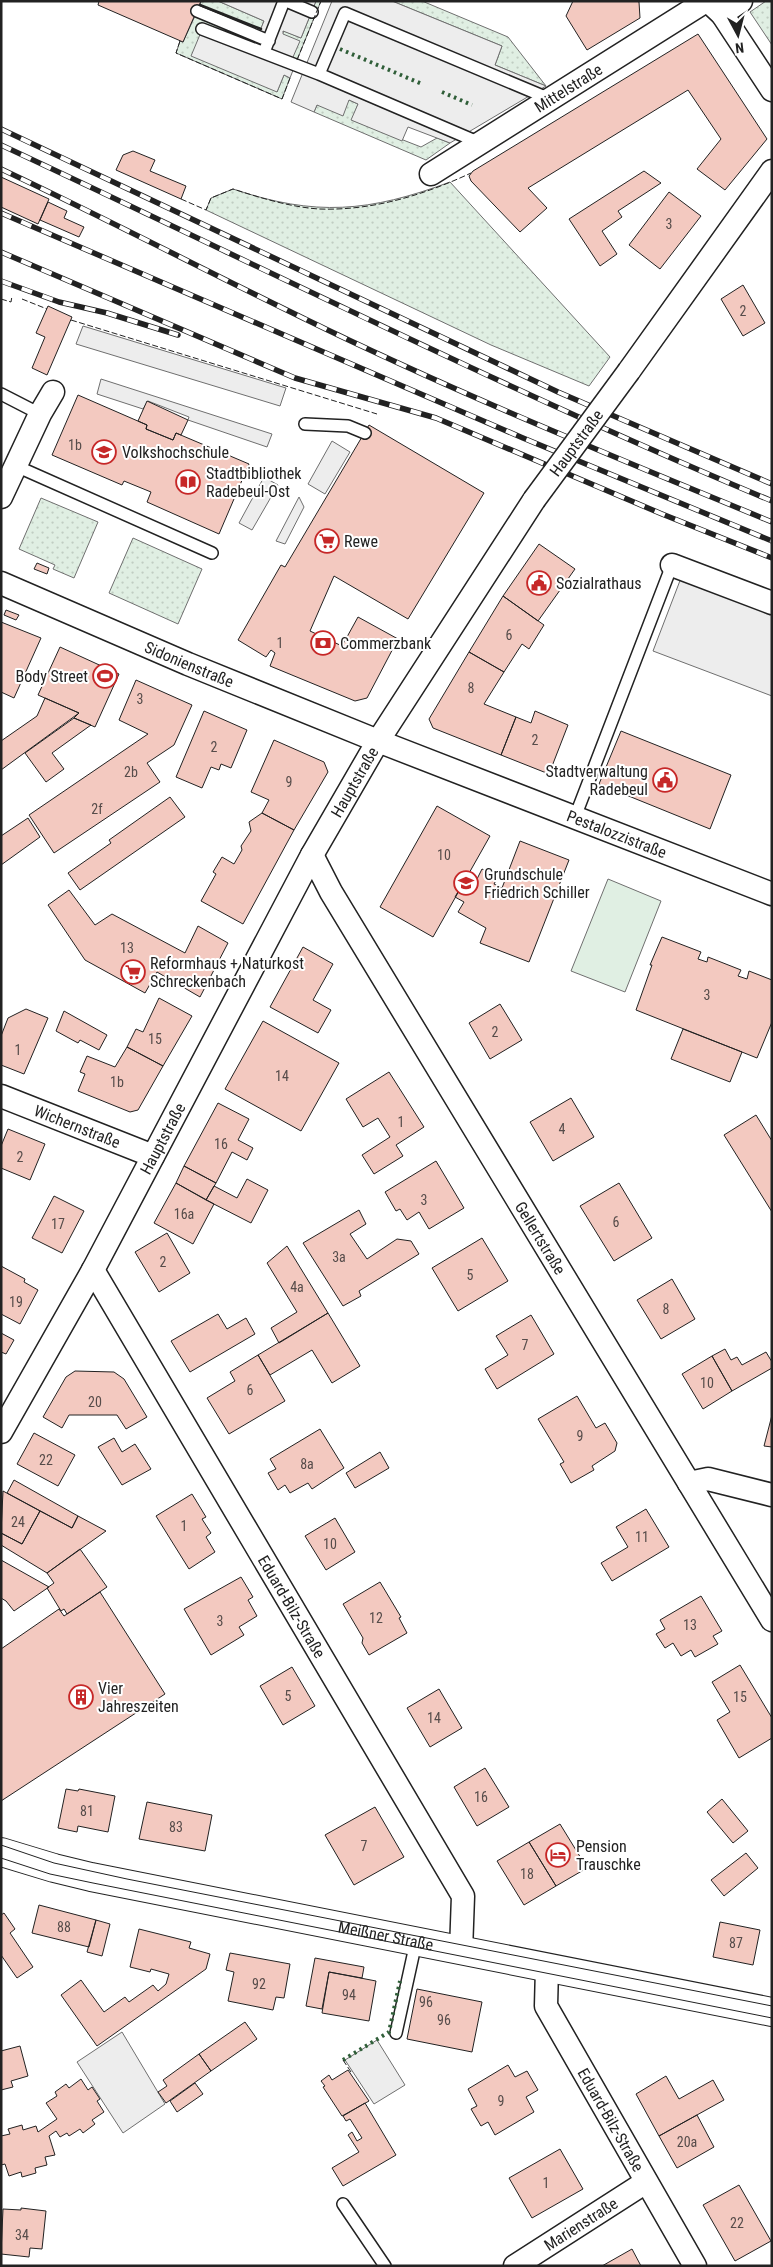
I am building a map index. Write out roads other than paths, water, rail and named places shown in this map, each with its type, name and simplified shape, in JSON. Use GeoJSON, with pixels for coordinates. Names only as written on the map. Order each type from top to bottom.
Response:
{"type":"FeatureCollection","features":[{"type":"Feature","properties":{"kind":"main road","name":"Meißner Straße"},"geometry":{"type":"LineString","coordinates":[[1,1852],[91,1877],[772,2012]]}},
{"type":"Feature","properties":{"kind":"street","name":"Mittelstraße"},"geometry":{"type":"LineString","coordinates":[[431,174],[550,99],[712,5],[741,1]]}},
{"type":"Feature","properties":{"kind":"street"},"geometry":{"type":"LineString","coordinates":[[712,5],[772,90]]}},
{"type":"Feature","properties":{"kind":"street","name":"Hauptstraße"},"geometry":{"type":"LineString","coordinates":[[1,1432],[93,1270],[312,855],[378,741],[534,500],[772,171]]}},
{"type":"Feature","properties":{"kind":"street"},"geometry":{"type":"LineString","coordinates":[[1,497],[40,414],[53,392]]}},
{"type":"Feature","properties":{"kind":"street"},"geometry":{"type":"LineString","coordinates":[[672,565],[772,603]]}},
{"type":"Feature","properties":{"kind":"street","name":"Sidonienstraße"},"geometry":{"type":"LineString","coordinates":[[1,583],[188,664],[378,741]]}},
{"type":"Feature","properties":{"kind":"street","name":"Pestalozzistraße"},"geometry":{"type":"LineString","coordinates":[[378,741],[772,894]]}},
{"type":"Feature","properties":{"kind":"street","name":"Gellertstraße"},"geometry":{"type":"LineString","coordinates":[[312,855],[331,892],[772,1620]]}},
{"type":"Feature","properties":{"kind":"street","name":"Wichernstraße"},"geometry":{"type":"LineString","coordinates":[[1,1096],[153,1156]]}},
{"type":"Feature","properties":{"kind":"street","name":"Eduard-Bilz-Straße"},"geometry":{"type":"LineString","coordinates":[[93,1270],[464,1896],[461,1951]]}},
{"type":"Feature","properties":{"kind":"street"},"geometry":{"type":"LineString","coordinates":[[689,1483],[708,1480],[772,1495]]}},
{"type":"Feature","properties":{"kind":"street","name":"Eduard-Bilz-Straße"},"geometry":{"type":"LineString","coordinates":[[546,1968],[546,2006],[695,2266]]}},
{"type":"Feature","properties":{"kind":"street","name":"Marienstraße"},"geometry":{"type":"LineString","coordinates":[[515,2266],[646,2182]]}},
{"type":"Feature","properties":{"kind":"lane"},"geometry":{"type":"LineString","coordinates":[[264,53],[285,1],[312,12]]}},
{"type":"Feature","properties":{"kind":"lane"},"geometry":{"type":"LineString","coordinates":[[197,11],[269,40]]}},
{"type":"Feature","properties":{"kind":"lane"},"geometry":{"type":"LineString","coordinates":[[319,74],[345,13],[550,99]]}},
{"type":"Feature","properties":{"kind":"lane"},"geometry":{"type":"LineString","coordinates":[[202,29],[319,74],[480,143]]}},
{"type":"Feature","properties":{"kind":"lane"},"geometry":{"type":"LineString","coordinates":[[1,394],[40,414]]}},
{"type":"Feature","properties":{"kind":"lane"},"geometry":{"type":"LineString","coordinates":[[305,424],[348,426],[365,433]]}},
{"type":"Feature","properties":{"kind":"lane"},"geometry":{"type":"LineString","coordinates":[[16,466],[212,553]]}},
{"type":"Feature","properties":{"kind":"lane"},"geometry":{"type":"LineString","coordinates":[[575,817],[672,565]]}},
{"type":"Feature","properties":{"kind":"lane"},"geometry":{"type":"LineString","coordinates":[[396,2033],[416,1942]]}},
{"type":"Feature","properties":{"kind":"lane"},"geometry":{"type":"LineString","coordinates":[[343,2204],[385,2266]]}},
{"type":"Feature","properties":{"kind":"tram line"},"geometry":{"type":"LineString","coordinates":[[1,1845],[54,1863],[127,1879],[772,2006]]}},
{"type":"Feature","properties":{"kind":"tram line"},"geometry":{"type":"LineString","coordinates":[[1,1858],[50,1874],[93,1883],[772,2018]]}},
{"type":"Feature","properties":{"kind":"railway"},"geometry":{"type":"LineString","coordinates":[[1,129],[558,392],[772,484]]}},
{"type":"Feature","properties":{"kind":"railway"},"geometry":{"type":"LineString","coordinates":[[1,145],[481,372],[772,501]]}},
{"type":"Feature","properties":{"kind":"railway"},"geometry":{"type":"LineString","coordinates":[[1,169],[361,346],[536,424],[772,522]]}},
{"type":"Feature","properties":{"kind":"railway"},"geometry":{"type":"LineString","coordinates":[[1,213],[523,438],[772,541]]}},
{"type":"Feature","properties":{"kind":"railway"},"geometry":{"type":"LineString","coordinates":[[1,252],[295,378],[436,418],[662,514],[772,558]]}},
{"type":"Feature","properties":{"kind":"railway"},"geometry":{"type":"LineString","coordinates":[[1,281],[59,302],[107,313],[178,335]]}},
{"type":"Feature","properties":{"kind":"place","name":"Volkshochschule"},"geometry":{"type":"Point","coordinates":[104,452]}},
{"type":"Feature","properties":{"kind":"place","name":"Stadtbibliothek Radebeul-Ost"},"geometry":{"type":"Point","coordinates":[188,482]}},
{"type":"Feature","properties":{"kind":"place","name":"Rewe"},"geometry":{"type":"Point","coordinates":[327,541]}},
{"type":"Feature","properties":{"kind":"place","name":"Sozialrathaus"},"geometry":{"type":"Point","coordinates":[539,583]}},
{"type":"Feature","properties":{"kind":"place","name":"Commerzbank"},"geometry":{"type":"Point","coordinates":[323,643]}},
{"type":"Feature","properties":{"kind":"place","name":"Body Street"},"geometry":{"type":"Point","coordinates":[105,676]}},
{"type":"Feature","properties":{"kind":"place","name":"Stadtverwaltung Radebeul"},"geometry":{"type":"Point","coordinates":[665,780]}},
{"type":"Feature","properties":{"kind":"place","name":"Grundschule Friedrich Schiller"},"geometry":{"type":"Point","coordinates":[466,883]}},
{"type":"Feature","properties":{"kind":"place","name":"Reformhaus + Naturkost Schreckenbach"},"geometry":{"type":"Point","coordinates":[133,972]}},
{"type":"Feature","properties":{"kind":"place","name":"Vier Jahreszeiten"},"geometry":{"type":"Point","coordinates":[81,1697]}},
{"type":"Feature","properties":{"kind":"place","name":"Pension Trauschke"},"geometry":{"type":"Point","coordinates":[558,1855]}}]}
